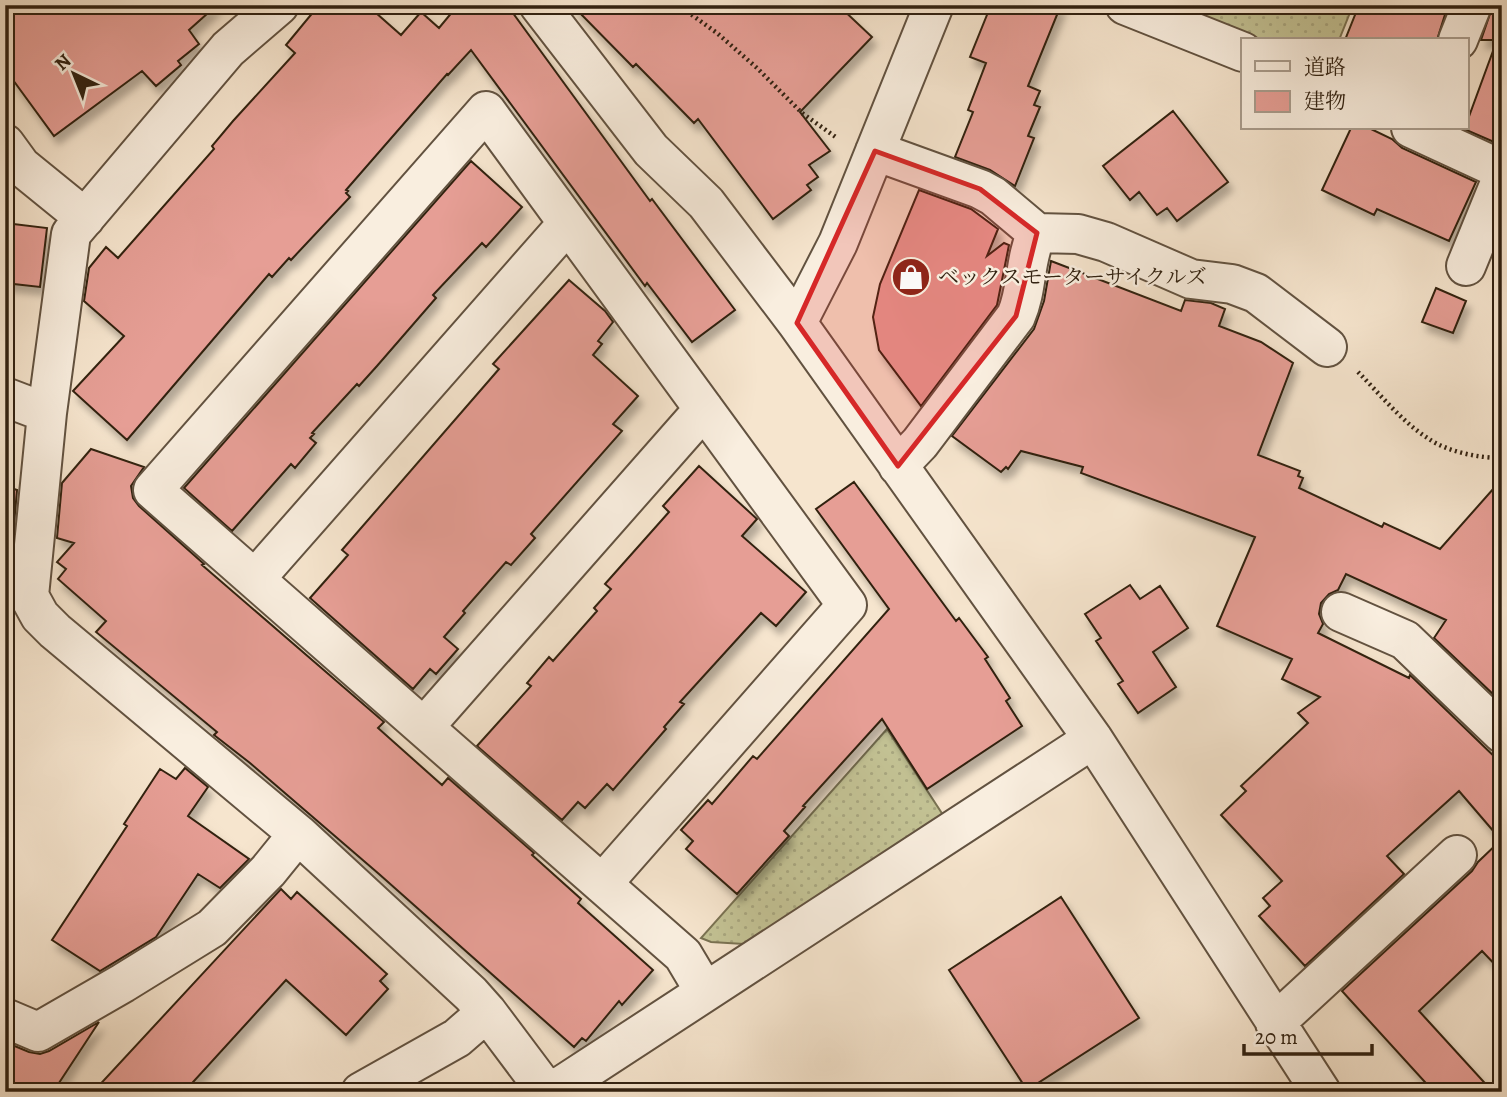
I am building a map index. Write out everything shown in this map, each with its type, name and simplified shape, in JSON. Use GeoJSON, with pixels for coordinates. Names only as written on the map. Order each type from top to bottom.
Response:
{"type":"FeatureCollection","features":[{"type":"Feature","properties":{"kind":"street"},"geometry":{"type":"LineString","coordinates":[[279,5],[228,49],[71,234],[47,413],[18,587],[55,631],[298,834],[487,1012],[549,1092],[1093,739]]}},
{"type":"Feature","properties":{"kind":"street"},"geometry":{"type":"LineString","coordinates":[[539,5],[651,150],[706,203],[797,323],[1093,739],[1321,1092]]}},
{"type":"Feature","properties":{"kind":"street"},"geometry":{"type":"LineString","coordinates":[[797,323],[838,243],[858,146],[934,5]]}},
{"type":"Feature","properties":{"kind":"street"},"geometry":{"type":"LineString","coordinates":[[1125,5],[1241,51]]}},
{"type":"Feature","properties":{"kind":"street"},"geometry":{"type":"LineString","coordinates":[[1459,38],[1472,5]]}},
{"type":"Feature","properties":{"kind":"street"},"geometry":{"type":"LineString","coordinates":[[602,884],[847,605],[486,111],[153,490],[424,727],[602,884],[683,955],[705,992]]}},
{"type":"Feature","properties":{"kind":"street"},"geometry":{"type":"LineString","coordinates":[[1419,130],[1502,170]]}},
{"type":"Feature","properties":{"kind":"street"},"geometry":{"type":"LineString","coordinates":[[5,144],[21,166],[85,218]]}},
{"type":"Feature","properties":{"kind":"street"},"geometry":{"type":"LineString","coordinates":[[858,146],[980,189],[993,196],[1037,233],[1078,234],[1106,242],[1191,279],[1244,287],[1256,293],[1327,347]]}},
{"type":"Feature","properties":{"kind":"street"},"geometry":{"type":"LineString","coordinates":[[1466,266],[1502,178]]}},
{"type":"Feature","properties":{"kind":"street"},"geometry":{"type":"LineString","coordinates":[[255,579],[568,222]]}},
{"type":"Feature","properties":{"kind":"street"},"geometry":{"type":"LineString","coordinates":[[898,466],[920,443],[1016,316],[1023,300],[1031,246],[1037,233]]}},
{"type":"Feature","properties":{"kind":"street"},"geometry":{"type":"LineString","coordinates":[[5,397],[47,413]]}},
{"type":"Feature","properties":{"kind":"street"},"geometry":{"type":"LineString","coordinates":[[424,727],[704,409]]}},
{"type":"Feature","properties":{"kind":"street"},"geometry":{"type":"LineString","coordinates":[[1341,612],[1405,640],[1502,733]]}},
{"type":"Feature","properties":{"kind":"street"},"geometry":{"type":"LineString","coordinates":[[5,1018],[38,1031],[212,928],[268,871],[298,834]]}},
{"type":"Feature","properties":{"kind":"street"},"geometry":{"type":"LineString","coordinates":[[1275,1023],[1457,855]]}},
{"type":"Feature","properties":{"kind":"street"},"geometry":{"type":"LineString","coordinates":[[361,1092],[457,1038],[487,1012]]}},
{"type":"Feature","properties":{"kind":"path"},"geometry":{"type":"LineString","coordinates":[[678,5],[717,33],[802,113],[858,146]]}},
{"type":"Feature","properties":{"kind":"path"},"geometry":{"type":"LineString","coordinates":[[1327,347],[1345,359],[1416,430],[1430,440],[1476,455],[1502,458]]}},
{"type":"Feature","properties":{"kind":"highlighted area"},"geometry":{"type":"Polygon","coordinates":[[[875,151],[980,189],[1037,233],[1016,316],[898,466],[797,323],[875,151]]]}},
{"type":"Feature","properties":{"kind":"shaded area"},"geometry":{"type":"Polygon","coordinates":[[[1157,5],[1353,5],[1340,38],[1241,38],[1157,5]]]}},
{"type":"Feature","properties":{"kind":"shaded area"},"geometry":{"type":"Polygon","coordinates":[[[887,729],[943,815],[744,944],[711,942],[701,938],[887,729]]]}},
{"type":"Feature","properties":{"kind":"building"},"geometry":{"type":"Polygon","coordinates":[[[5,5],[217,5],[189,30],[199,44],[178,61],[181,65],[156,86],[142,71],[54,136],[5,69],[5,5]]]}},
{"type":"Feature","properties":{"kind":"building"},"geometry":{"type":"Polygon","coordinates":[[[319,5],[367,5],[401,35],[421,12],[439,28],[458,5],[507,5],[650,201],[652,199],[735,310],[692,342],[647,283],[645,286],[471,50],[346,190],[350,197],[291,260],[289,258],[272,277],[269,274],[127,440],[73,391],[124,336],[84,301],[89,268],[106,247],[118,258],[214,149],[212,146],[233,121],[295,53],[286,45],[319,5]]]}},
{"type":"Feature","properties":{"kind":"building"},"geometry":{"type":"Polygon","coordinates":[[[572,5],[838,5],[872,37],[800,112],[830,151],[809,165],[818,177],[807,185],[811,190],[773,219],[698,119],[694,123],[636,64],[633,67],[572,5]]]}},
{"type":"Feature","properties":{"kind":"building"},"geometry":{"type":"Polygon","coordinates":[[[991,5],[1061,5],[1028,86],[1040,91],[1034,105],[1040,107],[1028,136],[1034,138],[1015,186],[990,170],[955,157],[973,112],[968,110],[986,63],[970,57],[991,5]]]}},
{"type":"Feature","properties":{"kind":"building"},"geometry":{"type":"Polygon","coordinates":[[[1359,5],[1448,5],[1438,38],[1346,38],[1359,5]]]}},
{"type":"Feature","properties":{"kind":"building"},"geometry":{"type":"Polygon","coordinates":[[[1493,5],[1502,5],[1502,126],[1494,142],[1466,130],[1497,40],[1481,40],[1493,5]]]}},
{"type":"Feature","properties":{"kind":"building"},"geometry":{"type":"Polygon","coordinates":[[[1173,111],[1228,182],[1177,221],[1167,208],[1157,215],[1139,192],[1130,200],[1103,166],[1173,111]]]}},
{"type":"Feature","properties":{"kind":"building"},"geometry":{"type":"Polygon","coordinates":[[[1350,130],[1373,130],[1392,139],[1402,148],[1476,182],[1449,241],[1377,209],[1374,215],[1322,190],[1350,130]]]}},
{"type":"Feature","properties":{"kind":"building"},"geometry":{"type":"Polygon","coordinates":[[[471,161],[522,207],[486,247],[482,243],[433,295],[436,298],[377,366],[312,433],[314,434],[310,438],[316,443],[295,468],[291,464],[232,531],[184,488],[471,161]]]}},
{"type":"Feature","properties":{"kind":"building"},"geometry":{"type":"Polygon","coordinates":[[[919,190],[971,209],[998,229],[987,256],[1004,243],[1009,245],[997,305],[921,406],[879,350],[873,317],[880,284],[919,190]]]}},
{"type":"Feature","properties":{"kind":"building"},"geometry":{"type":"Polygon","coordinates":[[[5,223],[47,228],[40,287],[5,283],[5,223]]]}},
{"type":"Feature","properties":{"kind":"building"},"geometry":{"type":"Polygon","coordinates":[[[1051,261],[1181,311],[1185,300],[1211,303],[1225,309],[1219,326],[1261,342],[1293,363],[1258,455],[1300,471],[1298,476],[1303,478],[1299,488],[1382,527],[1384,523],[1440,549],[1502,479],[1502,686],[1495,696],[1434,638],[1446,620],[1346,574],[1338,590],[1329,594],[1321,603],[1319,614],[1323,624],[1318,633],[1409,678],[1410,675],[1502,764],[1502,972],[1482,951],[1419,1011],[1493,1092],[1434,1092],[1342,991],[1472,871],[1501,840],[1459,791],[1387,856],[1404,874],[1305,966],[1259,916],[1270,906],[1263,898],[1282,881],[1221,815],[1246,791],[1241,786],[1308,723],[1298,713],[1320,697],[1282,679],[1292,659],[1217,626],[1255,537],[1081,473],[1083,467],[1021,451],[1008,469],[1006,467],[1001,472],[952,436],[1034,329],[1044,301],[1051,261]]]}},
{"type":"Feature","properties":{"kind":"building"},"geometry":{"type":"Polygon","coordinates":[[[569,280],[605,311],[613,322],[598,341],[602,344],[593,355],[638,396],[613,424],[622,431],[531,534],[535,538],[511,565],[506,562],[444,637],[458,649],[436,674],[430,669],[413,689],[310,598],[348,555],[342,550],[499,369],[493,364],[569,280]]]}},
{"type":"Feature","properties":{"kind":"building"},"geometry":{"type":"Polygon","coordinates":[[[1436,288],[1466,301],[1453,333],[1422,322],[1436,288]]]}},
{"type":"Feature","properties":{"kind":"building"},"geometry":{"type":"Polygon","coordinates":[[[91,449],[144,467],[131,486],[133,498],[139,506],[204,564],[202,565],[384,722],[378,728],[442,785],[448,778],[534,853],[532,855],[581,899],[578,903],[653,970],[622,1005],[619,1001],[586,1041],[582,1038],[574,1047],[379,874],[214,735],[217,732],[96,632],[106,621],[58,579],[66,569],[57,562],[74,543],[57,538],[62,483],[91,449]]]}},
{"type":"Feature","properties":{"kind":"building"},"geometry":{"type":"Polygon","coordinates":[[[699,466],[757,519],[742,536],[806,592],[776,626],[761,613],[680,702],[684,704],[664,727],[666,729],[613,790],[607,784],[585,808],[578,802],[562,820],[477,746],[531,686],[527,683],[549,657],[553,661],[597,611],[594,608],[611,589],[605,584],[669,512],[663,506],[699,466]]]}},
{"type":"Feature","properties":{"kind":"building"},"geometry":{"type":"Polygon","coordinates":[[[854,482],[956,621],[959,618],[988,657],[985,659],[1010,698],[1006,701],[1022,726],[927,789],[882,719],[803,806],[805,807],[784,831],[789,836],[737,894],[686,849],[693,841],[681,830],[708,800],[712,804],[753,756],[757,759],[889,609],[816,509],[854,482]]]}},
{"type":"Feature","properties":{"kind":"building"},"geometry":{"type":"Polygon","coordinates":[[[5,486],[17,490],[14,524],[5,521],[5,486]]]}},
{"type":"Feature","properties":{"kind":"building"},"geometry":{"type":"Polygon","coordinates":[[[1130,585],[1140,599],[1160,586],[1188,628],[1153,652],[1176,687],[1138,713],[1118,684],[1123,681],[1096,641],[1101,638],[1085,614],[1130,585]]]}},
{"type":"Feature","properties":{"kind":"building"},"geometry":{"type":"Polygon","coordinates":[[[185,768],[208,787],[188,816],[249,859],[220,888],[198,874],[156,937],[100,971],[52,940],[127,826],[124,824],[160,769],[176,779],[185,768]]]}},
{"type":"Feature","properties":{"kind":"building"},"geometry":{"type":"Polygon","coordinates":[[[281,889],[291,899],[297,892],[387,974],[380,981],[388,989],[346,1035],[286,980],[184,1092],[93,1092],[281,889]]]}},
{"type":"Feature","properties":{"kind":"building"},"geometry":{"type":"Polygon","coordinates":[[[1061,897],[1139,1018],[1027,1090],[949,970],[1061,897]]]}},
{"type":"Feature","properties":{"kind":"building"},"geometry":{"type":"Polygon","coordinates":[[[99,1022],[53,1092],[5,1092],[5,1042],[40,1054],[99,1022]]]}},
{"type":"Feature","properties":{"kind":"place","name":"ベックスモーターサイクルズ"},"geometry":{"type":"Point","coordinates":[911,277]}}]}
